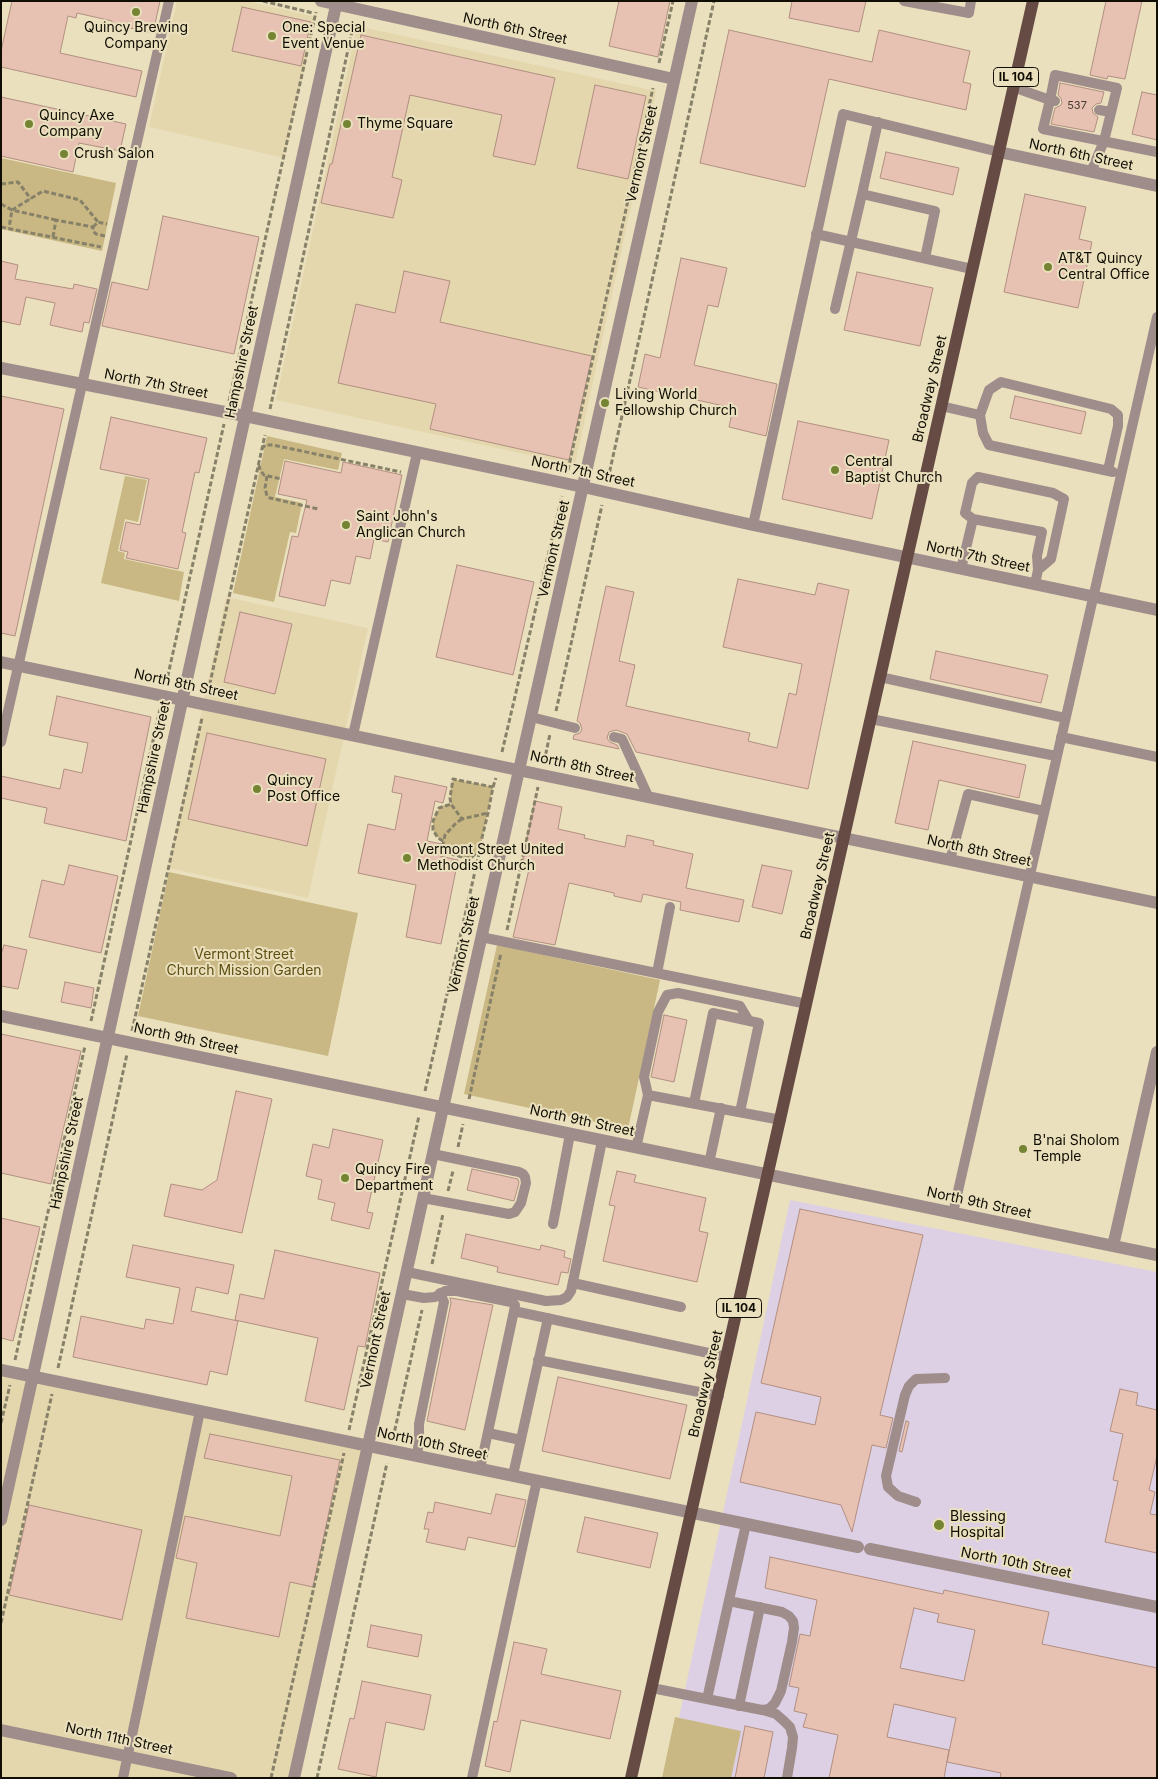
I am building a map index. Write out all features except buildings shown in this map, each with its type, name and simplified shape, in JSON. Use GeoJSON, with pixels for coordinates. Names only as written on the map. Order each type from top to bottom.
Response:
{"type":"FeatureCollection","features":[{"type":"Feature","properties":{"kind":"main road","name":"Broadway Street"},"geometry":{"type":"LineString","coordinates":[[631,1778],[769,1175],[1033,1]]}},
{"type":"Feature","properties":{"kind":"street","name":"Vermont Street"},"geometry":{"type":"LineString","coordinates":[[294,1778],[692,1]]}},
{"type":"Feature","properties":{"kind":"street","name":"North 6th Street"},"geometry":{"type":"LineString","coordinates":[[318,7],[335,8],[356,16],[674,79]]}},
{"type":"Feature","properties":{"kind":"street","name":"Hampshire Street"},"geometry":{"type":"LineString","coordinates":[[1,1520],[335,8]]}},
{"type":"Feature","properties":{"kind":"street","name":"North 6th Street"},"geometry":{"type":"LineString","coordinates":[[999,152],[1157,186]]}},
{"type":"Feature","properties":{"kind":"street","name":"North 7th Street"},"geometry":{"type":"LineString","coordinates":[[1,368],[245,416],[1157,610]]}},
{"type":"Feature","properties":{"kind":"street","name":"North 8th Street"},"geometry":{"type":"LineString","coordinates":[[1,662],[1157,903]]}},
{"type":"Feature","properties":{"kind":"street","name":"North 9th Street"},"geometry":{"type":"LineString","coordinates":[[1,1016],[1157,1255]]}},
{"type":"Feature","properties":{"kind":"street"},"geometry":{"type":"LineString","coordinates":[[1113,1246],[1157,1052]]}},
{"type":"Feature","properties":{"kind":"street","name":"North 10th Street"},"geometry":{"type":"LineString","coordinates":[[7,1371],[1157,1607]]}},
{"type":"Feature","properties":{"kind":"street","name":"North 11th Street"},"geometry":{"type":"LineString","coordinates":[[1,1730],[231,1778]]}},
{"type":"Feature","properties":{"kind":"lane"},"geometry":{"type":"LineString","coordinates":[[1,742],[168,1]]}},
{"type":"Feature","properties":{"kind":"lane"},"geometry":{"type":"LineString","coordinates":[[904,1],[969,13],[971,1]]}},
{"type":"Feature","properties":{"kind":"lane"},"geometry":{"type":"LineString","coordinates":[[1091,172],[1104,141],[1117,88],[1056,75],[1053,100],[1043,129],[1104,141],[1157,152]]}},
{"type":"Feature","properties":{"kind":"lane"},"geometry":{"type":"LineString","coordinates":[[1013,87],[1053,100]]}},
{"type":"Feature","properties":{"kind":"lane"},"geometry":{"type":"LineString","coordinates":[[1099,110],[1111,112]]}},
{"type":"Feature","properties":{"kind":"lane"},"geometry":{"type":"LineString","coordinates":[[753,525],[843,114],[999,152]]}},
{"type":"Feature","properties":{"kind":"lane"},"geometry":{"type":"LineString","coordinates":[[835,309],[878,122]]}},
{"type":"Feature","properties":{"kind":"lane"},"geometry":{"type":"LineString","coordinates":[[862,194],[935,211],[924,258]]}},
{"type":"Feature","properties":{"kind":"lane"},"geometry":{"type":"LineString","coordinates":[[816,234],[972,269]]}},
{"type":"Feature","properties":{"kind":"lane"},"geometry":{"type":"LineString","coordinates":[[953,1213],[1157,317]]}},
{"type":"Feature","properties":{"kind":"lane"},"geometry":{"type":"LineString","coordinates":[[1108,470],[1118,426],[1118,415],[1111,409],[1001,382],[988,390],[980,415],[983,433],[989,444],[1108,470],[1122,473]]}},
{"type":"Feature","properties":{"kind":"lane"},"geometry":{"type":"LineString","coordinates":[[941,406],[980,415]]}},
{"type":"Feature","properties":{"kind":"lane"},"geometry":{"type":"LineString","coordinates":[[353,735],[417,453]]}},
{"type":"Feature","properties":{"kind":"lane"},"geometry":{"type":"LineString","coordinates":[[1035,584],[1038,570],[1037,556],[1042,532],[973,518],[966,513],[972,483],[978,477],[1054,493],[1064,500],[1051,559],[1038,570]]}},
{"type":"Feature","properties":{"kind":"lane"},"geometry":{"type":"LineString","coordinates":[[961,568],[973,518]]}},
{"type":"Feature","properties":{"kind":"lane"},"geometry":{"type":"LineString","coordinates":[[880,677],[1065,718]]}},
{"type":"Feature","properties":{"kind":"lane"},"geometry":{"type":"LineString","coordinates":[[531,717],[575,728]]}},
{"type":"Feature","properties":{"kind":"lane"},"geometry":{"type":"LineString","coordinates":[[871,719],[1056,756]]}},
{"type":"Feature","properties":{"kind":"lane"},"geometry":{"type":"LineString","coordinates":[[614,737],[622,739],[648,796]]}},
{"type":"Feature","properties":{"kind":"lane"},"geometry":{"type":"LineString","coordinates":[[1061,737],[1157,757]]}},
{"type":"Feature","properties":{"kind":"lane"},"geometry":{"type":"LineString","coordinates":[[950,860],[968,794],[1044,811]]}},
{"type":"Feature","properties":{"kind":"lane"},"geometry":{"type":"LineString","coordinates":[[657,973],[670,907]]}},
{"type":"Feature","properties":{"kind":"lane"},"geometry":{"type":"LineString","coordinates":[[481,937],[807,1004]]}},
{"type":"Feature","properties":{"kind":"lane"},"geometry":{"type":"LineString","coordinates":[[636,1148],[648,1095],[644,1077],[658,1012],[667,995],[678,993],[740,1006],[749,1021]]}},
{"type":"Feature","properties":{"kind":"lane"},"geometry":{"type":"LineString","coordinates":[[694,1103],[713,1013],[759,1023],[740,1112]]}},
{"type":"Feature","properties":{"kind":"lane"},"geometry":{"type":"LineString","coordinates":[[648,1095],[781,1120]]}},
{"type":"Feature","properties":{"kind":"lane"},"geometry":{"type":"LineString","coordinates":[[708,1162],[721,1108]]}},
{"type":"Feature","properties":{"kind":"lane"},"geometry":{"type":"LineString","coordinates":[[553,1224],[570,1134]]}},
{"type":"Feature","properties":{"kind":"lane"},"geometry":{"type":"LineString","coordinates":[[407,1272],[546,1300],[561,1300],[567,1297],[573,1283],[602,1140]]}},
{"type":"Feature","properties":{"kind":"lane"},"geometry":{"type":"LineString","coordinates":[[423,1198],[509,1214],[515,1212],[521,1203],[526,1183],[525,1177],[519,1172],[433,1154]]}},
{"type":"Feature","properties":{"kind":"lane"},"geometry":{"type":"LineString","coordinates":[[573,1283],[681,1307]]}},
{"type":"Feature","properties":{"kind":"lane"},"geometry":{"type":"LineString","coordinates":[[402,1294],[424,1298],[434,1297],[445,1291],[457,1291],[511,1302],[515,1305],[480,1469]]}},
{"type":"Feature","properties":{"kind":"lane"},"geometry":{"type":"LineString","coordinates":[[417,1456],[418,1424],[444,1302],[440,1293]]}},
{"type":"Feature","properties":{"kind":"lane"},"geometry":{"type":"LineString","coordinates":[[514,1311],[727,1357]]}},
{"type":"Feature","properties":{"kind":"lane"},"geometry":{"type":"LineString","coordinates":[[513,1475],[548,1318]]}},
{"type":"Feature","properties":{"kind":"lane"},"geometry":{"type":"LineString","coordinates":[[538,1360],[719,1396]]}},
{"type":"Feature","properties":{"kind":"lane"},"geometry":{"type":"LineString","coordinates":[[916,1502],[898,1496],[888,1487],[886,1476],[905,1395],[909,1386],[916,1379],[945,1378]]}},
{"type":"Feature","properties":{"kind":"lane"},"geometry":{"type":"LineString","coordinates":[[123,1778],[200,1411]]}},
{"type":"Feature","properties":{"kind":"lane"},"geometry":{"type":"LineString","coordinates":[[488,1434],[521,1440]]}},
{"type":"Feature","properties":{"kind":"lane"},"geometry":{"type":"LineString","coordinates":[[472,1778],[537,1480]]}},
{"type":"Feature","properties":{"kind":"lane"},"geometry":{"type":"LineString","coordinates":[[707,1699],[746,1524]]}},
{"type":"Feature","properties":{"kind":"lane"},"geometry":{"type":"LineString","coordinates":[[729,1600],[782,1612],[793,1621],[794,1628],[781,1691],[775,1703],[766,1709]]}},
{"type":"Feature","properties":{"kind":"lane"},"geometry":{"type":"LineString","coordinates":[[739,1706],[760,1607]]}},
{"type":"Feature","properties":{"kind":"lane"},"geometry":{"type":"LineString","coordinates":[[652,1688],[739,1706],[766,1709],[776,1714],[790,1728],[793,1737],[787,1778]]}},
{"type":"Feature","properties":{"kind":"path"},"geometry":{"type":"LineString","coordinates":[[263,1],[335,8],[356,16],[260,455],[260,470],[267,476],[281,479]]}},
{"type":"Feature","properties":{"kind":"path"},"geometry":{"type":"LineString","coordinates":[[271,1778],[493,787],[565,484],[672,1]]}},
{"type":"Feature","properties":{"kind":"path"},"geometry":{"type":"LineString","coordinates":[[429,1276],[714,1]]}},
{"type":"Feature","properties":{"kind":"path"},"geometry":{"type":"LineString","coordinates":[[1,1423],[7,1371],[88,1034],[318,7]]}},
{"type":"Feature","properties":{"kind":"path"},"geometry":{"type":"LineString","coordinates":[[1,184],[18,182],[31,199]]}},
{"type":"Feature","properties":{"kind":"path"},"geometry":{"type":"LineString","coordinates":[[12,210],[43,191],[80,200],[98,222]]}},
{"type":"Feature","properties":{"kind":"path"},"geometry":{"type":"LineString","coordinates":[[1,204],[12,210],[93,227],[93,231],[96,234],[115,238]]}},
{"type":"Feature","properties":{"kind":"path"},"geometry":{"type":"LineString","coordinates":[[9,228],[12,210]]}},
{"type":"Feature","properties":{"kind":"path"},"geometry":{"type":"LineString","coordinates":[[53,237],[56,220]]}},
{"type":"Feature","properties":{"kind":"path"},"geometry":{"type":"LineString","coordinates":[[1,227],[112,250]]}},
{"type":"Feature","properties":{"kind":"path"},"geometry":{"type":"LineString","coordinates":[[260,455],[265,445],[273,444],[412,474]]}},
{"type":"Feature","properties":{"kind":"path"},"geometry":{"type":"LineString","coordinates":[[267,476],[265,492],[270,498],[318,509]]}},
{"type":"Feature","properties":{"kind":"path"},"geometry":{"type":"LineString","coordinates":[[462,819],[451,804],[450,792],[453,778],[493,787]]}},
{"type":"Feature","properties":{"kind":"path"},"geometry":{"type":"LineString","coordinates":[[451,804],[439,808],[433,830],[444,842],[446,851],[469,858],[476,854],[480,845]]}},
{"type":"Feature","properties":{"kind":"path"},"geometry":{"type":"LineString","coordinates":[[444,842],[450,829],[462,819],[488,813]]}},
{"type":"Feature","properties":{"kind":"path"},"geometry":{"type":"LineString","coordinates":[[317,1778],[424,1298]]}},
{"type":"Feature","properties":{"kind":"shaded area"},"geometry":{"type":"Polygon","coordinates":[[[177,1],[246,1],[316,17],[284,158],[149,127],[177,1]]]}},
{"type":"Feature","properties":{"kind":"shaded area"},"geometry":{"type":"Polygon","coordinates":[[[357,26],[656,91],[575,465],[276,400],[357,26]]]}},
{"type":"Feature","properties":{"kind":"shaded area"},"geometry":{"type":"Polygon","coordinates":[[[226,597],[368,628],[308,898],[168,868],[226,597]]]}},
{"type":"Feature","properties":{"kind":"shaded area","name":"Blessing Hospital"},"geometry":{"type":"Polygon","coordinates":[[[790,1200],[1157,1272],[1157,1778],[666,1778],[790,1200]]]}},
{"type":"Feature","properties":{"kind":"shaded area"},"geometry":{"type":"Polygon","coordinates":[[[1,1370],[368,1446],[294,1778],[1,1778],[1,1370]]]}},
{"type":"Feature","properties":{"kind":"green space"},"geometry":{"type":"Polygon","coordinates":[[[1,158],[116,183],[102,251],[1,229],[1,158]]]}},
{"type":"Feature","properties":{"kind":"green space"},"geometry":{"type":"Polygon","coordinates":[[[267,436],[342,453],[338,470],[284,459],[275,497],[302,503],[296,533],[290,532],[274,602],[233,593],[267,436]]]}},
{"type":"Feature","properties":{"kind":"green space"},"geometry":{"type":"Polygon","coordinates":[[[125,476],[147,480],[138,522],[125,519],[118,551],[125,553],[124,559],[184,572],[179,601],[101,583],[125,476]]]}},
{"type":"Feature","properties":{"kind":"green space"},"geometry":{"type":"Polygon","coordinates":[[[453,779],[493,787],[481,845],[476,854],[469,859],[446,851],[443,842],[433,830],[433,821],[437,811],[442,806],[451,803],[450,792],[453,779]]]}},
{"type":"Feature","properties":{"kind":"green space","name":"Vermont Street Church Mission Garden"},"geometry":{"type":"Polygon","coordinates":[[[169,872],[358,913],[328,1056],[138,1016],[169,872]]]}},
{"type":"Feature","properties":{"kind":"green space"},"geometry":{"type":"Polygon","coordinates":[[[497,945],[660,980],[628,1129],[464,1094],[497,945]]]}},
{"type":"Feature","properties":{"kind":"green space"},"geometry":{"type":"Polygon","coordinates":[[[675,1717],[741,1731],[731,1778],[662,1778],[675,1717]]]}},
{"type":"Feature","properties":{"kind":"place","name":"Quincy Brewing Company"},"geometry":{"type":"Point","coordinates":[136,12]}},
{"type":"Feature","properties":{"kind":"place","name":"One: Special Event Venue"},"geometry":{"type":"Point","coordinates":[272,36]}},
{"type":"Feature","properties":{"kind":"place","name":"Quincy Axe Company"},"geometry":{"type":"Point","coordinates":[29,124]}},
{"type":"Feature","properties":{"kind":"place","name":"Thyme Square"},"geometry":{"type":"Point","coordinates":[347,124]}},
{"type":"Feature","properties":{"kind":"place","name":"Crush Salon"},"geometry":{"type":"Point","coordinates":[64,154]}},
{"type":"Feature","properties":{"kind":"place","name":"AT&T Quincy Central Office"},"geometry":{"type":"Point","coordinates":[1048,267]}},
{"type":"Feature","properties":{"kind":"place","name":"Living World Fellowship Church"},"geometry":{"type":"Point","coordinates":[605,403]}},
{"type":"Feature","properties":{"kind":"place","name":"Central Baptist Church"},"geometry":{"type":"Point","coordinates":[835,470]}},
{"type":"Feature","properties":{"kind":"place","name":"Saint John's Anglican Church"},"geometry":{"type":"Point","coordinates":[346,525]}},
{"type":"Feature","properties":{"kind":"place","name":"Quincy Post Office"},"geometry":{"type":"Point","coordinates":[257,789]}},
{"type":"Feature","properties":{"kind":"place","name":"Vermont Street United Methodist Church"},"geometry":{"type":"Point","coordinates":[407,858]}},
{"type":"Feature","properties":{"kind":"place","name":"B'nai Sholom Temple"},"geometry":{"type":"Point","coordinates":[1023,1149]}},
{"type":"Feature","properties":{"kind":"place","name":"Quincy Fire Department"},"geometry":{"type":"Point","coordinates":[345,1178]}},
{"type":"Feature","properties":{"kind":"place","name":"Blessing Hospital"},"geometry":{"type":"Point","coordinates":[939,1525]}}]}
